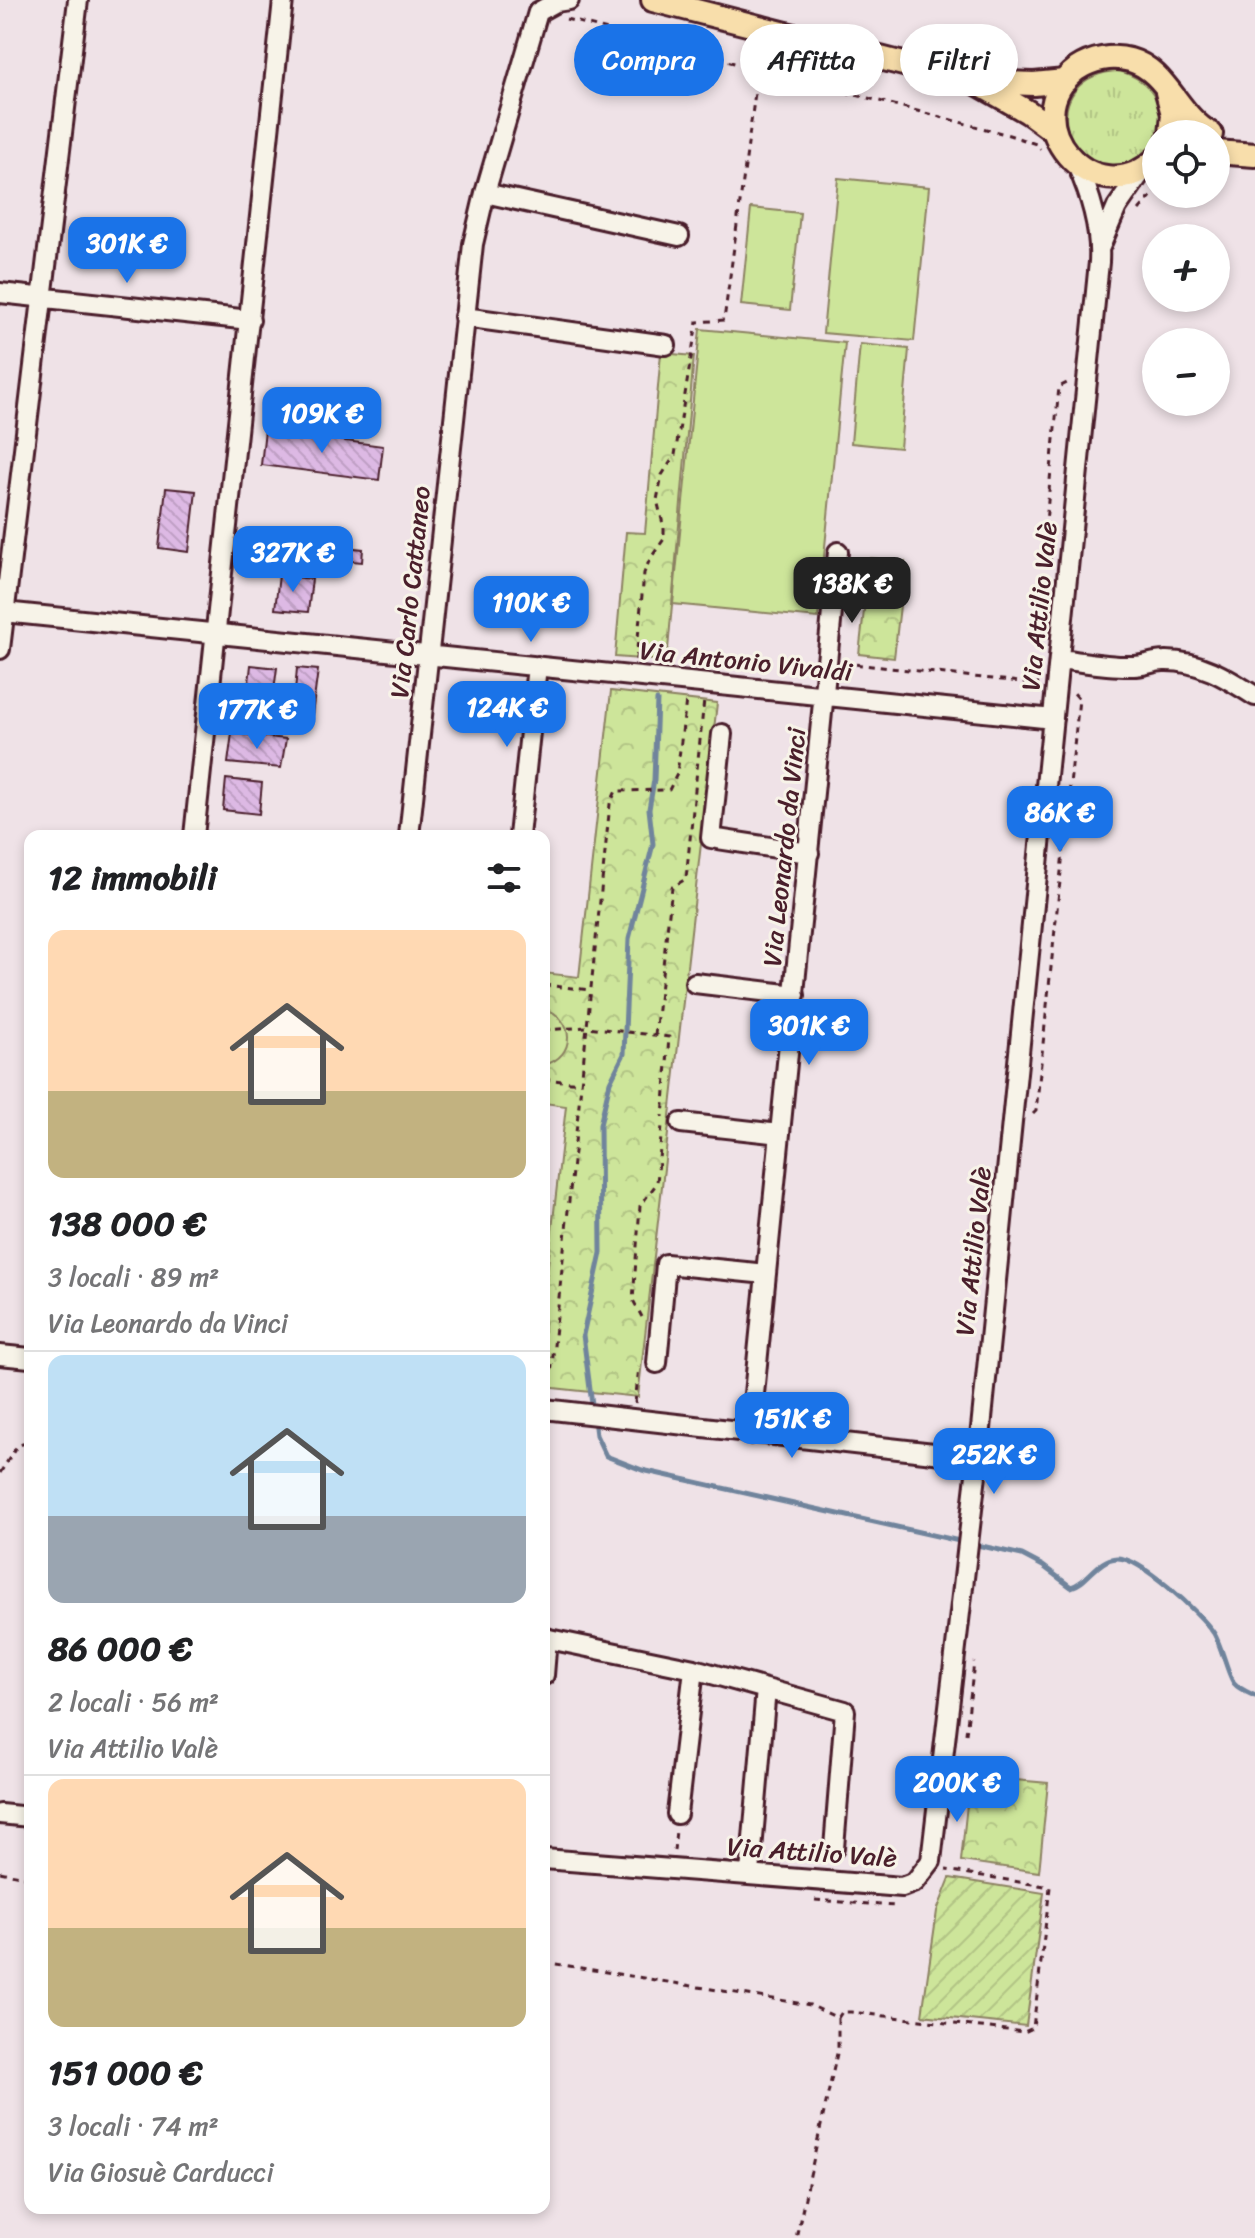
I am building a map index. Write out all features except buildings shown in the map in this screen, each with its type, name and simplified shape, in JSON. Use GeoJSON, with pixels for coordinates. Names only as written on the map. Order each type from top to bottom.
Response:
{"type":"FeatureCollection","features":[{"type":"Feature","properties":{"kind":"main road"},"geometry":{"type":"LineString","coordinates":[[653,0],[748,24]]}},
{"type":"Feature","properties":{"kind":"main road"},"geometry":{"type":"LineString","coordinates":[[1142,168],[1129,175],[1106,177],[1077,165],[1060,146],[1054,131],[1054,105],[1065,81],[1085,64],[1117,58],[1143,66],[1161,81],[1193,120]]}},
{"type":"Feature","properties":{"kind":"main road"},"geometry":{"type":"LineString","coordinates":[[1018,83],[1065,81]]}},
{"type":"Feature","properties":{"kind":"main road"},"geometry":{"type":"LineString","coordinates":[[1161,81],[1169,96],[1172,120]]}},
{"type":"Feature","properties":{"kind":"main road"},"geometry":{"type":"LineString","coordinates":[[999,96],[1054,131]]}},
{"type":"Feature","properties":{"kind":"main road"},"geometry":{"type":"LineString","coordinates":[[1230,144],[1251,154]]}},
{"type":"Feature","properties":{"kind":"main road"},"geometry":{"type":"LineString","coordinates":[[1230,153],[1251,154]]}},
{"type":"Feature","properties":{"kind":"street"},"geometry":{"type":"LineString","coordinates":[[0,649],[78,0]]}},
{"type":"Feature","properties":{"kind":"street"},"geometry":{"type":"LineString","coordinates":[[195,830],[283,0]]}},
{"type":"Feature","properties":{"kind":"street"},"geometry":{"type":"LineString","coordinates":[[538,12],[556,2],[569,0]]}},
{"type":"Feature","properties":{"kind":"street","name":"Via Carlo Cattaneo"},"geometry":{"type":"LineString","coordinates":[[410,830],[473,244],[538,12]]}},
{"type":"Feature","properties":{"kind":"street","name":"Via Attilio Valè"},"geometry":{"type":"LineString","coordinates":[[550,1859],[902,1887],[915,1882],[925,1872],[934,1848],[978,1458],[1100,247],[1091,198],[1077,165]]}},
{"type":"Feature","properties":{"kind":"street","name":"Via Attilio Valè"},"geometry":{"type":"LineString","coordinates":[[1100,247],[1117,207],[1142,174]]}},
{"type":"Feature","properties":{"kind":"street"},"geometry":{"type":"LineString","coordinates":[[485,193],[679,236]]}},
{"type":"Feature","properties":{"kind":"street"},"geometry":{"type":"LineString","coordinates":[[0,293],[250,320]]}},
{"type":"Feature","properties":{"kind":"street"},"geometry":{"type":"LineString","coordinates":[[464,317],[666,345]]}},
{"type":"Feature","properties":{"kind":"street","name":"Via Leonardo da Vinci"},"geometry":{"type":"LineString","coordinates":[[750,1434],[838,552]]}},
{"type":"Feature","properties":{"kind":"street","name":"Via Antonio Vivaldi"},"geometry":{"type":"LineString","coordinates":[[4,612],[1053,719]]}},
{"type":"Feature","properties":{"kind":"street"},"geometry":{"type":"LineString","coordinates":[[1060,659],[1138,666],[1162,660],[1183,662],[1214,672],[1255,696]]}},
{"type":"Feature","properties":{"kind":"street"},"geometry":{"type":"LineString","coordinates":[[520,830],[537,666]]}},
{"type":"Feature","properties":{"kind":"street"},"geometry":{"type":"LineString","coordinates":[[722,734],[711,838],[809,853]]}},
{"type":"Feature","properties":{"kind":"street"},"geometry":{"type":"LineString","coordinates":[[695,983],[795,995]]}},
{"type":"Feature","properties":{"kind":"street"},"geometry":{"type":"LineString","coordinates":[[681,1123],[780,1134]]}},
{"type":"Feature","properties":{"kind":"street"},"geometry":{"type":"LineString","coordinates":[[648,1363],[666,1264],[766,1274]]}},
{"type":"Feature","properties":{"kind":"street"},"geometry":{"type":"LineString","coordinates":[[0,1355],[24,1357]]}},
{"type":"Feature","properties":{"kind":"street"},"geometry":{"type":"LineString","coordinates":[[550,1409],[978,1458]]}},
{"type":"Feature","properties":{"kind":"street"},"geometry":{"type":"LineString","coordinates":[[550,1639],[694,1669],[845,1711],[834,1848]]}},
{"type":"Feature","properties":{"kind":"street"},"geometry":{"type":"LineString","coordinates":[[677,1814],[694,1669]]}},
{"type":"Feature","properties":{"kind":"street"},"geometry":{"type":"LineString","coordinates":[[750,1873],[766,1689]]}},
{"type":"Feature","properties":{"kind":"street"},"geometry":{"type":"LineString","coordinates":[[0,1814],[24,1816]]}},
{"type":"Feature","properties":{"kind":"path"},"geometry":{"type":"LineString","coordinates":[[538,12],[740,64]]}},
{"type":"Feature","properties":{"kind":"path"},"geometry":{"type":"LineString","coordinates":[[634,676],[644,573],[664,539],[657,500],[662,475],[675,455],[697,322],[724,320],[754,96]]}},
{"type":"Feature","properties":{"kind":"path"},"geometry":{"type":"LineString","coordinates":[[861,96],[1009,135],[1036,144],[1045,155]]}},
{"type":"Feature","properties":{"kind":"path"},"geometry":{"type":"LineString","coordinates":[[828,662],[1042,684]]}},
{"type":"Feature","properties":{"kind":"path"},"geometry":{"type":"LineString","coordinates":[[550,1372],[610,804],[616,791],[669,790],[677,774],[697,682]]}},
{"type":"Feature","properties":{"kind":"path"},"geometry":{"type":"LineString","coordinates":[[655,1035],[672,887],[686,879],[697,682]]}},
{"type":"Feature","properties":{"kind":"path"},"geometry":{"type":"LineString","coordinates":[[550,986],[591,990]]}},
{"type":"Feature","properties":{"kind":"path"},"geometry":{"type":"LineString","coordinates":[[550,1030],[587,1027],[669,1037],[657,1183],[640,1206],[633,1300],[644,1322]]}},
{"type":"Feature","properties":{"kind":"path"},"geometry":{"type":"LineString","coordinates":[[550,1080],[581,1083]]}},
{"type":"Feature","properties":{"kind":"path"},"geometry":{"type":"LineString","coordinates":[[633,1419],[648,1363]]}},
{"type":"Feature","properties":{"kind":"path"},"geometry":{"type":"LineString","coordinates":[[0,1473],[17,1446],[24,1443]]}},
{"type":"Feature","properties":{"kind":"path"},"geometry":{"type":"LineString","coordinates":[[965,1737],[972,1690]]}},
{"type":"Feature","properties":{"kind":"path"},"geometry":{"type":"LineString","coordinates":[[673,1868],[677,1814]]}},
{"type":"Feature","properties":{"kind":"path"},"geometry":{"type":"LineString","coordinates":[[942,1878],[949,1863]]}},
{"type":"Feature","properties":{"kind":"path"},"geometry":{"type":"LineString","coordinates":[[796,2238],[838,2049],[838,2018],[842,2012],[1024,2032],[1033,2028],[1050,1887],[946,1870]]}},
{"type":"Feature","properties":{"kind":"path"},"geometry":{"type":"LineString","coordinates":[[0,1872],[24,1877]]}},
{"type":"Feature","properties":{"kind":"path"},"geometry":{"type":"LineString","coordinates":[[812,1900],[891,1907],[902,1904]]}},
{"type":"Feature","properties":{"kind":"path"},"geometry":{"type":"LineString","coordinates":[[550,1963],[810,2005],[838,2018]]}},
{"type":"Feature","properties":{"kind":"green space"},"geometry":{"type":"Polygon","coordinates":[[[1120,71],[1140,80],[1153,94],[1161,120],[1142,120],[1142,158],[1135,162],[1110,167],[1090,161],[1076,148],[1068,129],[1067,109],[1075,91],[1092,77],[1120,71]]]}},
{"type":"Feature","properties":{"kind":"green space"},"geometry":{"type":"Polygon","coordinates":[[[838,178],[929,187],[914,341],[823,333],[838,178]]]}},
{"type":"Feature","properties":{"kind":"green space"},"geometry":{"type":"Polygon","coordinates":[[[751,208],[800,213],[790,310],[741,305],[751,208]]]}},
{"type":"Feature","properties":{"kind":"green space"},"geometry":{"type":"Polygon","coordinates":[[[700,329],[845,343],[818,618],[673,604],[700,329]]]}},
{"type":"Feature","properties":{"kind":"green space"},"geometry":{"type":"Polygon","coordinates":[[[860,344],[909,349],[900,448],[851,443],[860,344]]]}},
{"type":"Feature","properties":{"kind":"green space"},"geometry":{"type":"Polygon","coordinates":[[[661,353],[694,356],[667,661],[615,657],[626,532],[645,533],[661,353]]]}},
{"type":"Feature","properties":{"kind":"green space"},"geometry":{"type":"Polygon","coordinates":[[[870,558],[905,562],[894,658],[859,654],[870,558]]]}},
{"type":"Feature","properties":{"kind":"green space"},"geometry":{"type":"Polygon","coordinates":[[[611,691],[717,703],[638,1397],[550,1388],[550,1247],[566,1106],[550,1104],[550,974],[579,977],[611,691]]]}},
{"type":"Feature","properties":{"kind":"green space"},"geometry":{"type":"Polygon","coordinates":[[[550,1011],[562,1020],[568,1037],[567,1046],[550,1062],[550,1011]]]}},
{"type":"Feature","properties":{"kind":"green space"},"geometry":{"type":"Polygon","coordinates":[[[970,1776],[1048,1783],[1039,1872],[961,1861],[970,1776]]]}},
{"type":"Feature","properties":{"kind":"green space"},"geometry":{"type":"Polygon","coordinates":[[[950,1878],[1044,1893],[1026,2026],[922,2015],[937,1911],[950,1878]]]}},
{"type":"Feature","properties":{"kind":"waterway"},"geometry":{"type":"LineString","coordinates":[[657,700],[654,780],[649,809],[653,844],[629,939],[624,1054],[610,1082],[600,1125],[601,1253],[583,1335],[596,1435],[606,1456],[642,1470],[1022,1555],[1071,1587],[1110,1559],[1127,1560],[1154,1576],[1196,1612],[1216,1637],[1234,1683],[1255,1696]]}}]}
